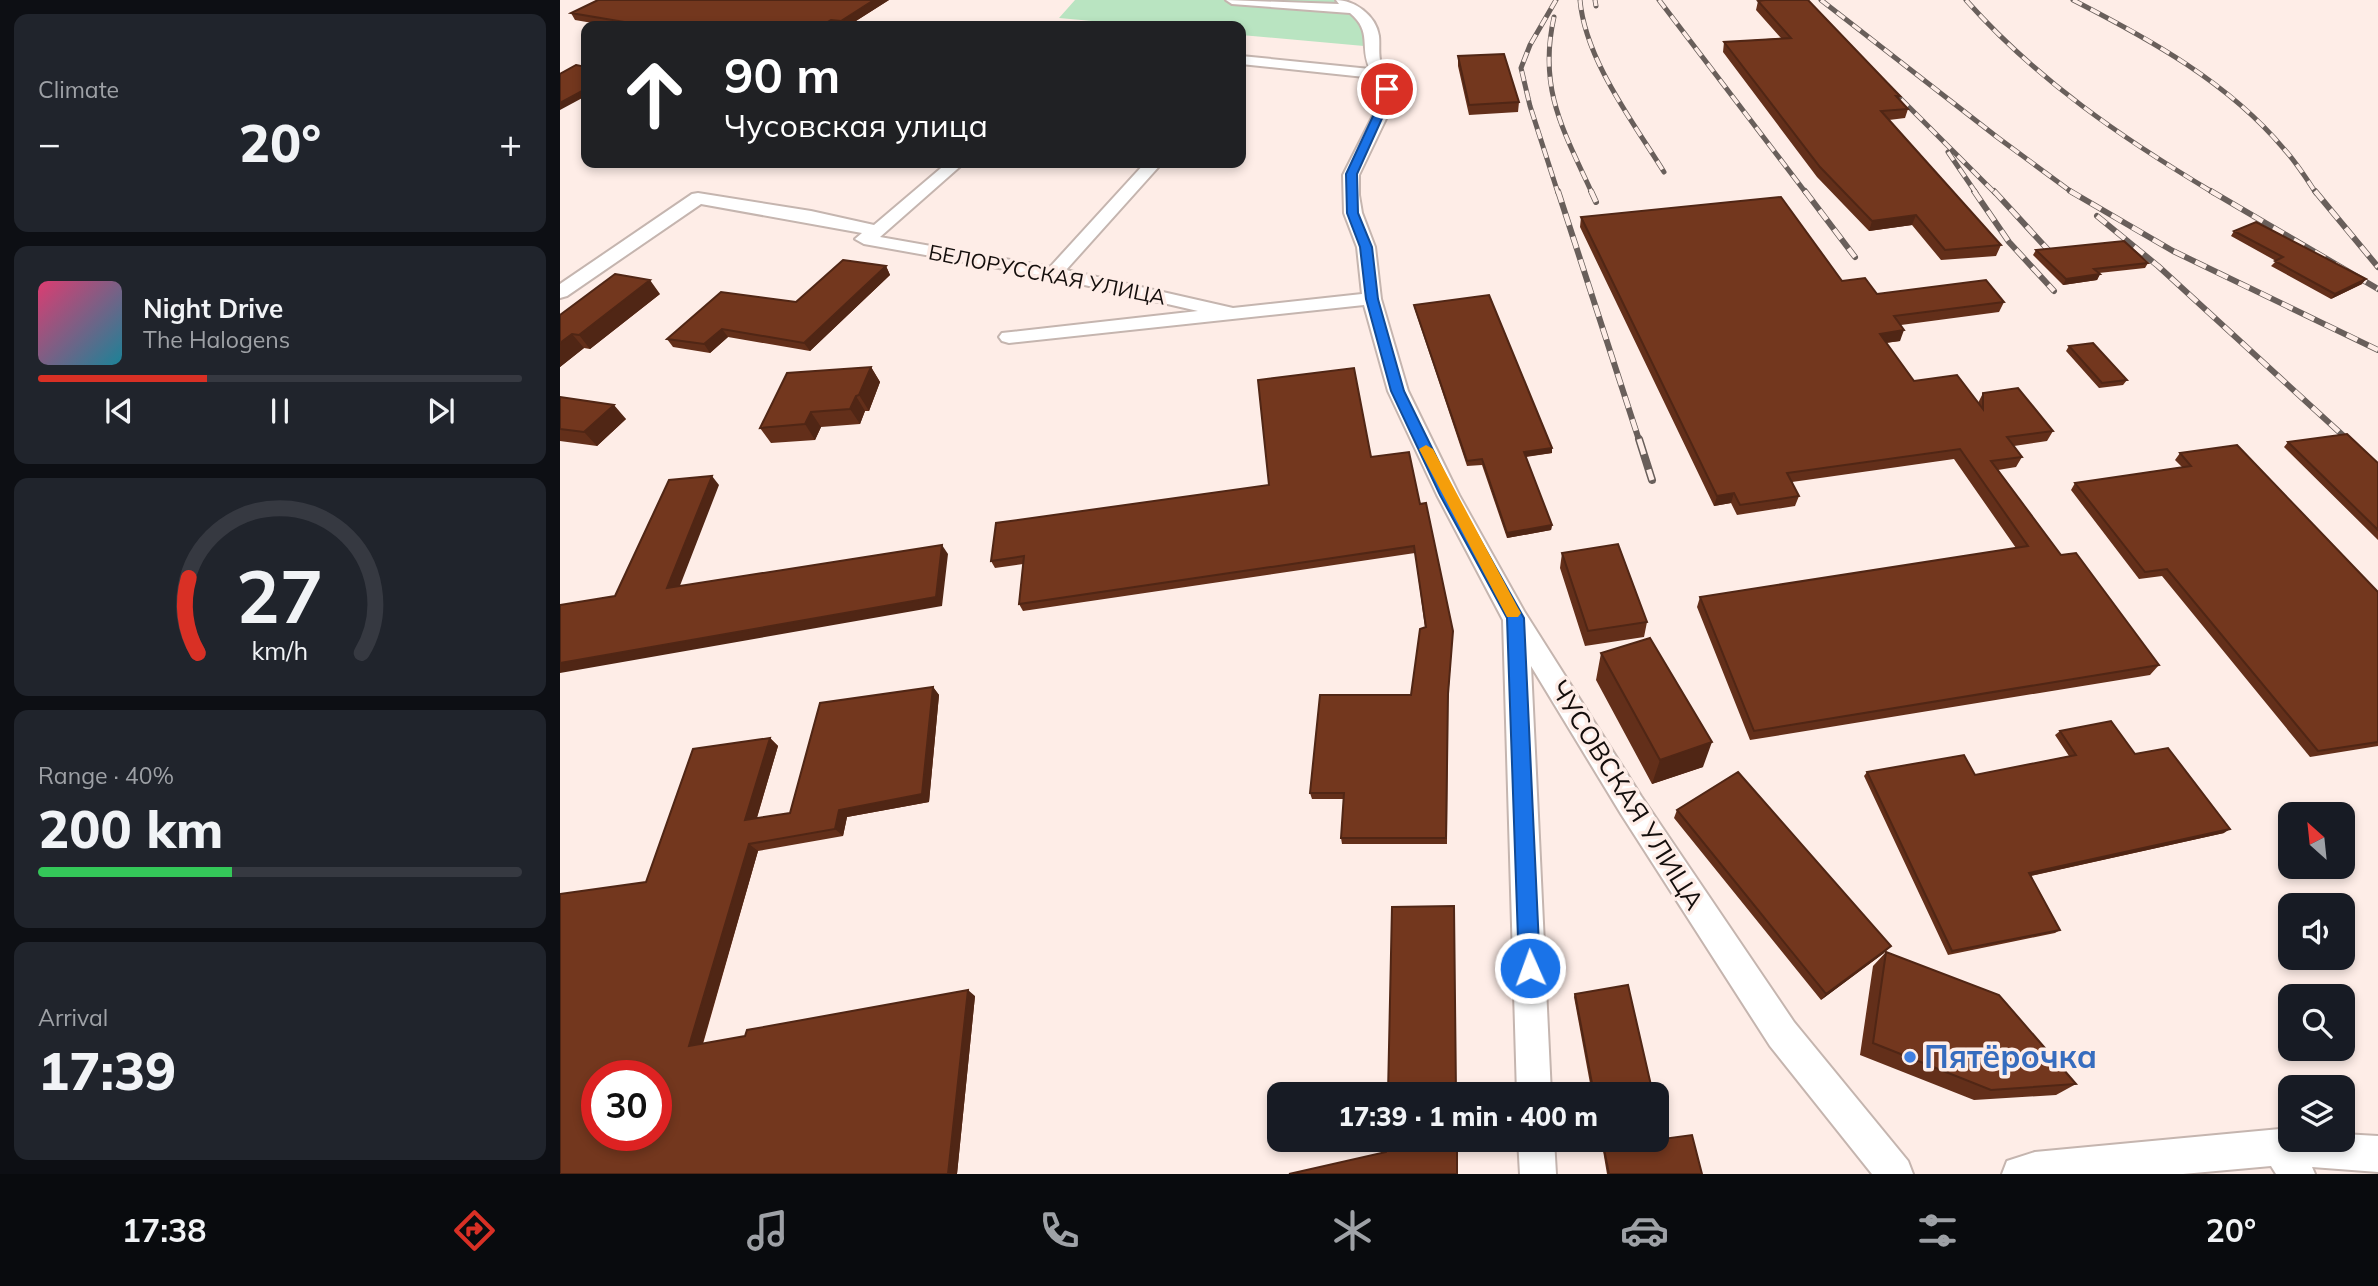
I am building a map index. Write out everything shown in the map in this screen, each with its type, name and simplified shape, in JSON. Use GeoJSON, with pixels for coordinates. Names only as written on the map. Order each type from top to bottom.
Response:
{"type":"FeatureCollection","features":[{"type":"Feature","properties":{"kind":"street"},"geometry":{"type":"LineString","coordinates":[[1232,0],[1348,5]]}},
{"type":"Feature","properties":{"kind":"street","name":"ЧУСОВСКАЯ УЛИЦА"},"geometry":{"type":"LineString","coordinates":[[1348,5],[1372,32],[1373,61],[1378,74],[1384,79],[1388,100],[1351,174],[1353,213],[1366,247],[1372,299],[1398,391],[1448,495],[1516,618],[1631,805],[1782,1034],[1895,1174]]}},
{"type":"Feature","properties":{"kind":"street"},"geometry":{"type":"LineString","coordinates":[[1246,63],[1378,74]]}},
{"type":"Feature","properties":{"kind":"street"},"geometry":{"type":"LineString","coordinates":[[870,235],[950,168]]}},
{"type":"Feature","properties":{"kind":"street"},"geometry":{"type":"LineString","coordinates":[[1054,273],[1149,168]]}},
{"type":"Feature","properties":{"kind":"street","name":"БЕЛОРУССКАЯ УЛИЦА"},"geometry":{"type":"LineString","coordinates":[[560,292],[698,198],[783,214],[829,218],[870,235],[1231,313]]}},
{"type":"Feature","properties":{"kind":"street"},"geometry":{"type":"LineString","coordinates":[[1009,337],[1372,299]]}},
{"type":"Feature","properties":{"kind":"street"},"geometry":{"type":"LineString","coordinates":[[1516,618],[1534,1082]]}},
{"type":"Feature","properties":{"kind":"street"},"geometry":{"type":"LineString","coordinates":[[1537,1152],[1538,1174]]}},
{"type":"Feature","properties":{"kind":"street"},"geometry":{"type":"LineString","coordinates":[[2020,1174],[2035,1170],[2289,1161],[2378,1154]]}},
{"type":"Feature","properties":{"kind":"green space"},"geometry":{"type":"Polygon","coordinates":[[[1075,0],[1338,0],[1355,15],[1368,38],[1364,46],[1246,35],[1246,21],[1092,21],[1059,18],[1075,0]]]}},
{"type":"Feature","properties":{"kind":"building"},"geometry":{"type":"Polygon","coordinates":[[[598,0],[874,0],[841,21],[618,21],[571,13],[598,0]]]}},
{"type":"Feature","properties":{"kind":"building"},"geometry":{"type":"Polygon","coordinates":[[[1808,0],[1900,96],[1896,96],[1908,109],[1881,111],[2001,245],[1945,250],[1916,215],[1872,221],[1820,167],[1724,42],[1791,38],[1758,1],[1808,0]]]}},
{"type":"Feature","properties":{"kind":"building"},"geometry":{"type":"Polygon","coordinates":[[[1504,54],[1519,102],[1469,105],[1458,56],[1504,54]]]}},
{"type":"Feature","properties":{"kind":"building"},"geometry":{"type":"Polygon","coordinates":[[[576,65],[581,66],[581,92],[560,103],[560,74],[576,65]]]}},
{"type":"Feature","properties":{"kind":"building"},"geometry":{"type":"Polygon","coordinates":[[[1781,197],[1842,281],[1865,278],[1877,294],[1986,280],[2004,302],[1894,316],[1904,330],[1880,334],[1914,381],[1957,375],[1983,409],[1983,393],[2018,388],[2053,431],[2007,437],[2022,457],[1991,461],[2061,555],[2076,553],[2159,665],[1754,731],[1700,597],[2028,546],[1960,449],[1787,473],[1799,496],[1740,505],[1734,493],[1717,496],[1581,217],[1781,197]]]}},
{"type":"Feature","properties":{"kind":"building"},"geometry":{"type":"Polygon","coordinates":[[[2256,222],[2366,279],[2335,294],[2275,261],[2283,257],[2234,231],[2256,222]]]}},
{"type":"Feature","properties":{"kind":"building"},"geometry":{"type":"Polygon","coordinates":[[[2124,241],[2148,263],[2094,269],[2100,274],[2066,279],[2036,250],[2124,241]]]}},
{"type":"Feature","properties":{"kind":"building"},"geometry":{"type":"Polygon","coordinates":[[[843,260],[886,266],[804,343],[722,329],[704,344],[667,339],[721,292],[796,302],[843,260]]]}},
{"type":"Feature","properties":{"kind":"building"},"geometry":{"type":"Polygon","coordinates":[[[615,274],[650,280],[579,335],[572,334],[560,343],[560,315],[615,274]]]}},
{"type":"Feature","properties":{"kind":"building"},"geometry":{"type":"Polygon","coordinates":[[[1489,295],[1552,448],[1524,452],[1552,525],[1507,533],[1482,459],[1467,461],[1414,305],[1489,295]]]}},
{"type":"Feature","properties":{"kind":"building"},"geometry":{"type":"Polygon","coordinates":[[[2093,343],[2127,380],[2102,383],[2069,346],[2093,343]]]}},
{"type":"Feature","properties":{"kind":"building"},"geometry":{"type":"Polygon","coordinates":[[[871,367],[850,409],[811,412],[805,424],[760,428],[787,373],[871,367]]]}},
{"type":"Feature","properties":{"kind":"building"},"geometry":{"type":"Polygon","coordinates":[[[1354,368],[1371,457],[1409,452],[1420,504],[1426,503],[1453,631],[1448,694],[1446,838],[1341,838],[1344,793],[1310,793],[1320,695],[1411,695],[1420,629],[1426,627],[1414,546],[1019,604],[1024,556],[991,561],[996,523],[1269,485],[1258,380],[1354,368]]]}},
{"type":"Feature","properties":{"kind":"building"},"geometry":{"type":"Polygon","coordinates":[[[560,397],[614,405],[584,432],[560,429],[560,397]]]}},
{"type":"Feature","properties":{"kind":"building"},"geometry":{"type":"Polygon","coordinates":[[[2347,434],[2378,463],[2378,530],[2288,442],[2347,434]]]}},
{"type":"Feature","properties":{"kind":"building"},"geometry":{"type":"Polygon","coordinates":[[[2237,445],[2378,592],[2378,742],[2318,751],[2167,569],[2145,572],[2075,483],[2191,466],[2180,453],[2237,445]]]}},
{"type":"Feature","properties":{"kind":"building"},"geometry":{"type":"Polygon","coordinates":[[[712,476],[667,588],[942,545],[936,597],[560,663],[560,605],[615,596],[669,480],[712,476]]]}},
{"type":"Feature","properties":{"kind":"building"},"geometry":{"type":"Polygon","coordinates":[[[1618,544],[1647,622],[1588,631],[1562,553],[1618,544]]]}},
{"type":"Feature","properties":{"kind":"building"},"geometry":{"type":"Polygon","coordinates":[[[1650,638],[1712,742],[1660,760],[1601,653],[1650,638]]]}},
{"type":"Feature","properties":{"kind":"building"},"geometry":{"type":"Polygon","coordinates":[[[933,687],[922,794],[839,810],[835,829],[749,844],[689,1046],[745,1036],[747,1030],[968,990],[948,1174],[560,1174],[560,894],[646,882],[693,749],[770,738],[745,820],[790,813],[820,703],[933,687]]]}},
{"type":"Feature","properties":{"kind":"building"},"geometry":{"type":"Polygon","coordinates":[[[2111,721],[2135,754],[2168,748],[2230,829],[2029,873],[2060,930],[1952,951],[1867,772],[1964,755],[1975,775],[2076,755],[2060,731],[2111,721]]]}},
{"type":"Feature","properties":{"kind":"building"},"geometry":{"type":"Polygon","coordinates":[[[1738,772],[1891,946],[1826,994],[1677,810],[1738,772]]]}},
{"type":"Feature","properties":{"kind":"building"},"geometry":{"type":"Polygon","coordinates":[[[1454,906],[1456,1082],[1388,1082],[1392,907],[1454,906]]]}},
{"type":"Feature","properties":{"kind":"building"},"geometry":{"type":"Polygon","coordinates":[[[1886,952],[1999,995],[2076,1084],[1991,1090],[1873,1043],[1886,952]]]}},
{"type":"Feature","properties":{"kind":"building"},"geometry":{"type":"Polygon","coordinates":[[[1628,985],[1650,1082],[1592,1082],[1575,994],[1628,985]]]}},
{"type":"Feature","properties":{"kind":"building"},"geometry":{"type":"Polygon","coordinates":[[[1692,1135],[1702,1174],[1609,1174],[1605,1152],[1669,1152],[1669,1138],[1692,1135]]]}},
{"type":"Feature","properties":{"kind":"building"},"geometry":{"type":"Polygon","coordinates":[[[1386,1152],[1457,1152],[1457,1174],[1289,1174],[1386,1152]]]}},
{"type":"Feature","properties":{"kind":"railway"},"geometry":{"type":"LineString","coordinates":[[1556,0],[1530,45],[1521,68],[1530,106],[1558,193]]}},
{"type":"Feature","properties":{"kind":"railway"},"geometry":{"type":"LineString","coordinates":[[1580,0],[1591,45],[1601,67],[1664,172]]}},
{"type":"Feature","properties":{"kind":"railway"},"geometry":{"type":"LineString","coordinates":[[1595,0],[1596,6]]}},
{"type":"Feature","properties":{"kind":"railway"},"geometry":{"type":"LineString","coordinates":[[1659,0],[1806,193]]}},
{"type":"Feature","properties":{"kind":"railway"},"geometry":{"type":"LineString","coordinates":[[1821,0],[2071,192]]}},
{"type":"Feature","properties":{"kind":"railway"},"geometry":{"type":"LineString","coordinates":[[1966,0],[1993,29],[2051,82],[2146,151],[2214,193]]}},
{"type":"Feature","properties":{"kind":"railway"},"geometry":{"type":"LineString","coordinates":[[2073,0],[2130,30],[2213,83],[2262,125],[2293,159],[2316,193]]}},
{"type":"Feature","properties":{"kind":"railway"},"geometry":{"type":"LineString","coordinates":[[1554,17],[1550,42],[1551,87],[1563,128],[1592,193]]}},
{"type":"Feature","properties":{"kind":"railway"},"geometry":{"type":"LineString","coordinates":[[1887,85],[1995,193]]}},
{"type":"Feature","properties":{"kind":"railway"},"geometry":{"type":"LineString","coordinates":[[1948,152],[1976,193]]}},
{"type":"Feature","properties":{"kind":"railway"},"geometry":{"type":"LineString","coordinates":[[1558,191],[1639,440]]}},
{"type":"Feature","properties":{"kind":"railway"},"geometry":{"type":"LineString","coordinates":[[1591,191],[1596,202]]}},
{"type":"Feature","properties":{"kind":"railway"},"geometry":{"type":"LineString","coordinates":[[1805,191],[1855,257]]}},
{"type":"Feature","properties":{"kind":"railway"},"geometry":{"type":"LineString","coordinates":[[1974,191],[2009,242],[2054,291]]}},
{"type":"Feature","properties":{"kind":"railway"},"geometry":{"type":"LineString","coordinates":[[1994,191],[2051,253]]}},
{"type":"Feature","properties":{"kind":"railway"},"geometry":{"type":"LineString","coordinates":[[2211,191],[2378,289]]}},
{"type":"Feature","properties":{"kind":"railway"},"geometry":{"type":"LineString","coordinates":[[2315,191],[2378,267]]}},
{"type":"Feature","properties":{"kind":"railway"},"geometry":{"type":"LineString","coordinates":[[2071,192],[2173,251],[2378,350]]}},
{"type":"Feature","properties":{"kind":"railway"},"geometry":{"type":"LineString","coordinates":[[2097,216],[2158,266],[2348,440]]}},
{"type":"Feature","properties":{"kind":"railway"},"geometry":{"type":"LineString","coordinates":[[1639,439],[1652,480]]}},
{"type":"Feature","properties":{"kind":"railway"},"geometry":{"type":"LineString","coordinates":[[2346,439],[2378,468]]}},
{"type":"Feature","properties":{"kind":"slow traffic"},"geometry":{"type":"LineString","coordinates":[[1426,449],[1448,495],[1513,613]]}},
{"type":"Feature","properties":{"kind":"place","name":"Пятёрочка"},"geometry":{"type":"Point","coordinates":[1910,1057]}},
{"type":"Feature","properties":{"kind":"route"},"geometry":{"type":"LineString","coordinates":[[1387,89],[1388,100],[1351,174],[1353,213],[1366,247],[1372,299],[1398,391],[1448,495],[1516,618],[1530,968]]}}]}
